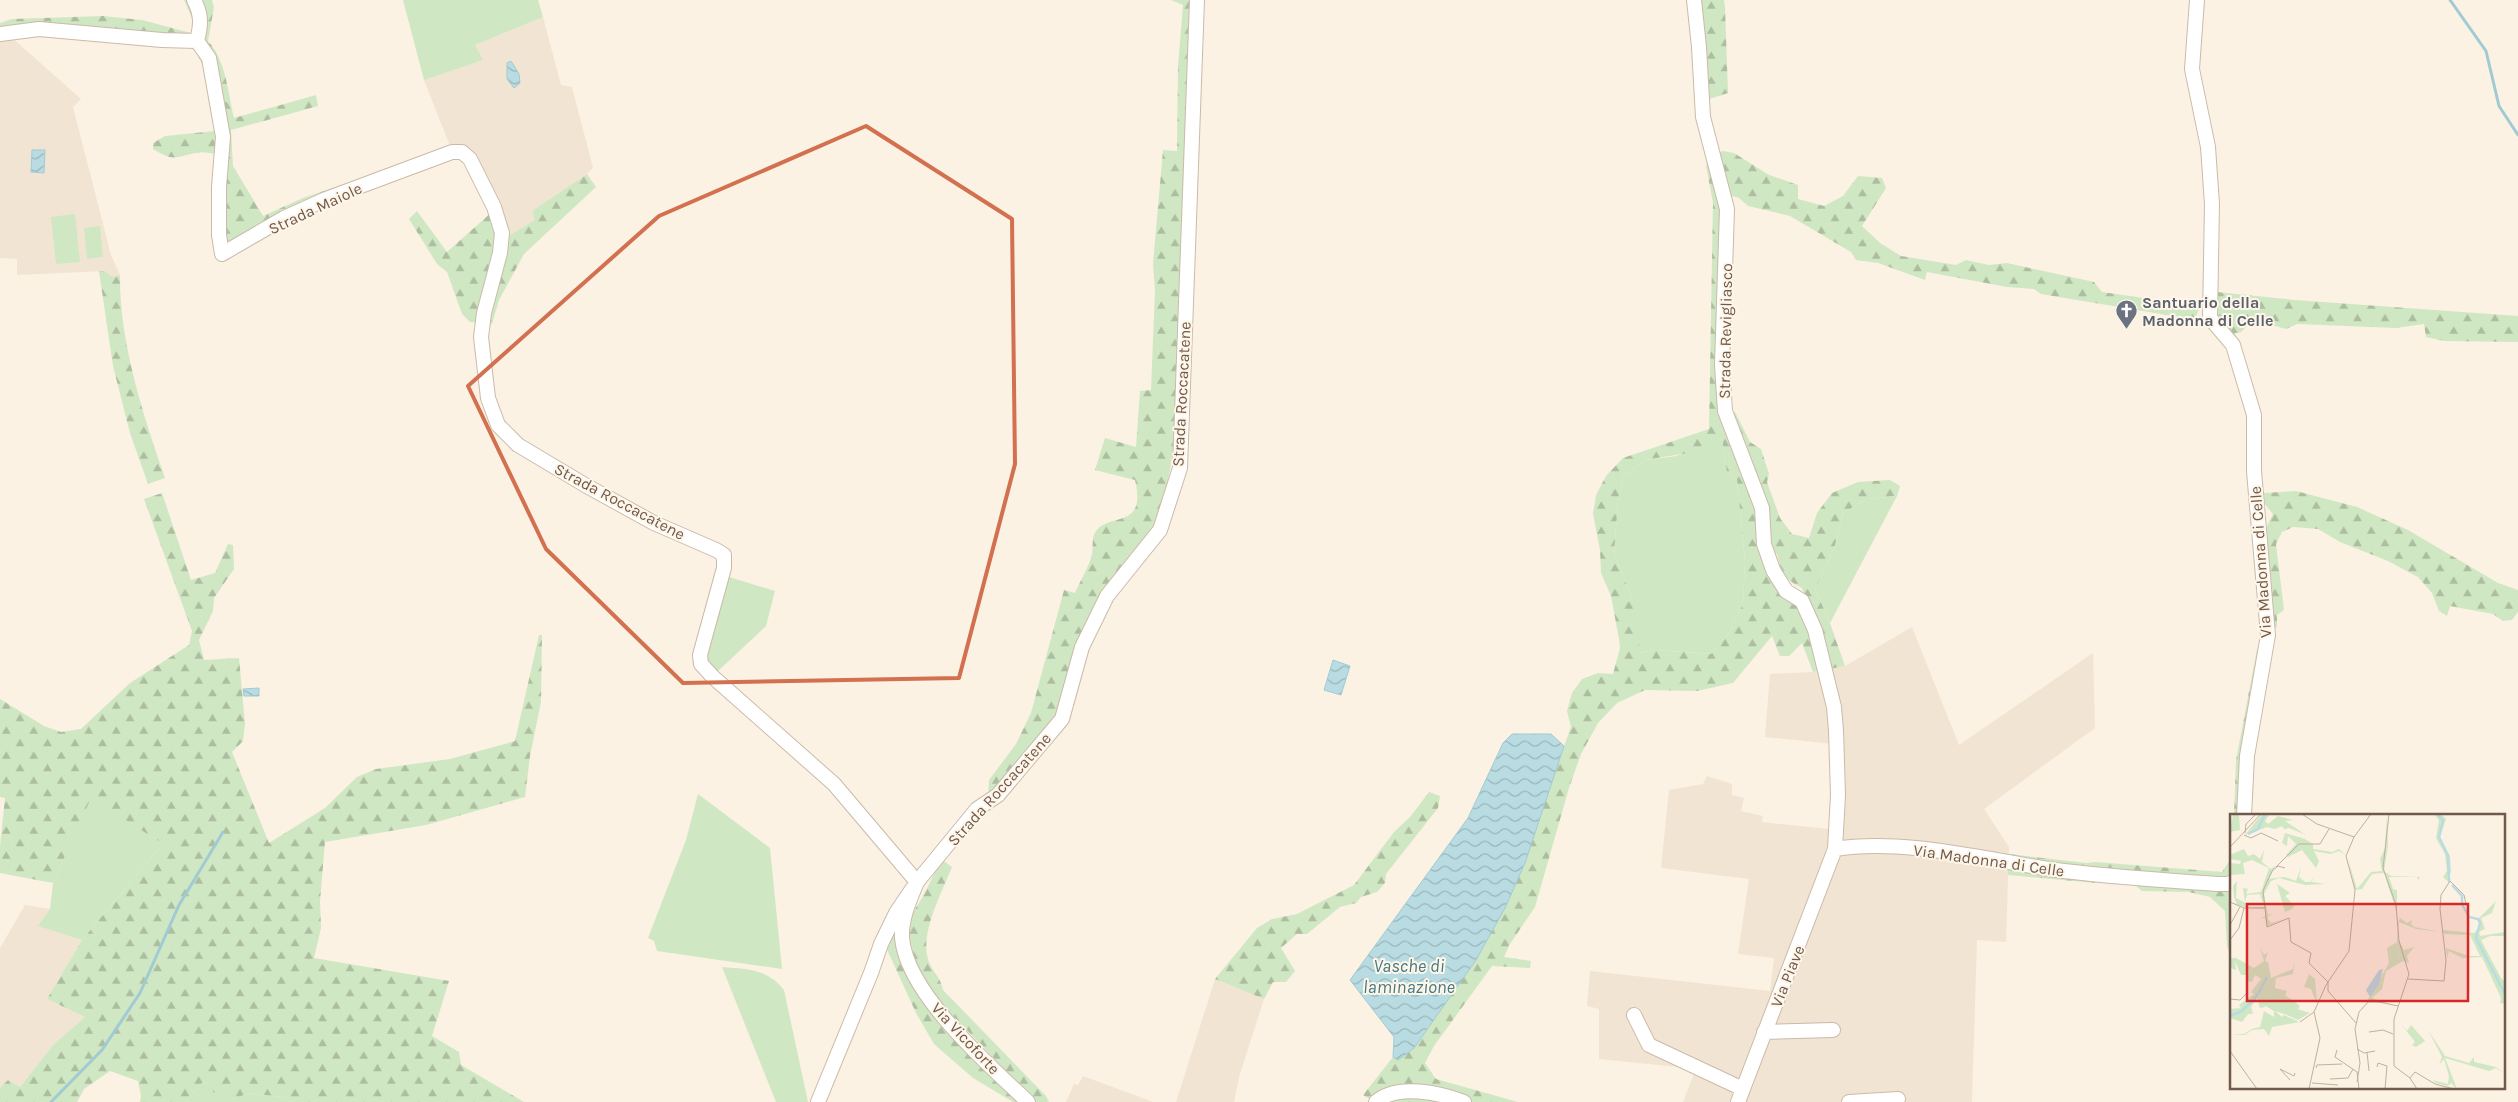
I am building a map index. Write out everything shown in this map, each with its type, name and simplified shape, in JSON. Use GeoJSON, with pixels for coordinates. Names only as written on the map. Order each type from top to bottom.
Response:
{"type":"FeatureCollection","features":[{"type":"Feature","properties":{"kind":"street"},"geometry":{"type":"LineString","coordinates":[[0,34],[39,29],[162,40],[197,41],[200,18],[194,0]]}},
{"type":"Feature","properties":{"kind":"street","name":"Strada Roccacatene"},"geometry":{"type":"LineString","coordinates":[[818,1102],[868,981],[881,944],[896,913],[916,882],[977,809],[998,795],[1062,719],[1082,647],[1107,596],[1160,530],[1180,468],[1197,0]]}},
{"type":"Feature","properties":{"kind":"street","name":"Strada Revigliasco"},"geometry":{"type":"LineString","coordinates":[[1694,0],[1700,47],[1703,117],[1727,209],[1722,365],[1725,411],[1762,508],[1764,544],[1773,570],[1778,581],[1786,591],[1802,601],[1815,630],[1834,706],[1838,795],[1835,849]]}},
{"type":"Feature","properties":{"kind":"street","name":"Via Madonna di Celle"},"geometry":{"type":"LineString","coordinates":[[2197,0],[2192,69],[2208,147],[2212,204],[2210,318],[2233,345],[2254,415],[2254,471],[2268,635],[2247,756],[2244,814]]}},
{"type":"Feature","properties":{"kind":"street","name":"Strada Maiole"},"geometry":{"type":"LineString","coordinates":[[197,41],[209,58],[223,137],[219,195],[219,235],[222,254],[284,218],[326,199],[452,152],[462,152],[470,159],[494,207],[502,233],[500,253],[486,304]]}},
{"type":"Feature","properties":{"kind":"street","name":"Strada Roccacatene"},"geometry":{"type":"LineString","coordinates":[[486,304],[481,325],[488,398],[494,417],[502,430],[518,445],[607,497],[654,523],[724,555],[724,568],[700,655],[701,664],[713,677],[834,784],[916,882]]}},
{"type":"Feature","properties":{"kind":"street","name":"Via Madonna di Celle"},"geometry":{"type":"LineString","coordinates":[[1835,849],[1860,845],[1905,847],[2097,876],[2224,884],[2230,882]]}},
{"type":"Feature","properties":{"kind":"street","name":"Via Piave"},"geometry":{"type":"LineString","coordinates":[[1740,1096],[1811,918],[1835,849]]}},
{"type":"Feature","properties":{"kind":"street","name":"Via Vicoforte"},"geometry":{"type":"LineString","coordinates":[[916,882],[909,902],[902,937],[905,952],[919,982],[944,1017],[1028,1102]]}},
{"type":"Feature","properties":{"kind":"street"},"geometry":{"type":"LineString","coordinates":[[1634,1015],[1649,1044],[1740,1096]]}},
{"type":"Feature","properties":{"kind":"street"},"geometry":{"type":"LineString","coordinates":[[1764,1032],[1833,1030]]}},
{"type":"Feature","properties":{"kind":"street"},"geometry":{"type":"LineString","coordinates":[[1376,1102],[1382,1096],[1398,1092],[1437,1095],[1464,1102]]}},
{"type":"Feature","properties":{"kind":"street"},"geometry":{"type":"LineString","coordinates":[[1849,1102],[1898,1099]]}},
{"type":"Feature","properties":{"kind":"highlighted area"},"geometry":{"type":"Polygon","coordinates":[[[866,126],[1012,219],[1015,464],[959,678],[683,683],[546,549],[468,386],[659,216],[866,126]]]}},
{"type":"Feature","properties":{"kind":"shaded area"},"geometry":{"type":"Polygon","coordinates":[[[543,17],[561,85],[572,87],[593,168],[532,211],[536,220],[505,238],[499,233],[466,160],[450,146],[424,80],[482,60],[475,45],[543,17]]]}},
{"type":"Feature","properties":{"kind":"shaded area"},"geometry":{"type":"Polygon","coordinates":[[[10,36],[81,99],[73,107],[111,255],[120,275],[113,277],[104,271],[17,275],[17,259],[0,258],[0,37],[10,36]]]}},
{"type":"Feature","properties":{"kind":"shaded area"},"geometry":{"type":"Polygon","coordinates":[[[1912,627],[1959,745],[2093,653],[2095,728],[1984,809],[2009,847],[2006,942],[1977,940],[1972,1102],[1683,1102],[1694,1074],[1688,1068],[1599,1059],[1599,1009],[1587,1006],[1590,971],[1770,991],[1774,958],[1738,954],[1749,879],[1661,868],[1669,790],[1703,784],[1707,776],[1732,784],[1732,795],[1744,798],[1741,811],[1763,816],[1762,822],[1829,829],[1833,744],[1765,737],[1770,674],[1813,672],[1845,666],[1912,627]]]}},
{"type":"Feature","properties":{"kind":"shaded area"},"geometry":{"type":"Polygon","coordinates":[[[25,905],[50,909],[39,926],[82,940],[47,999],[85,1017],[53,1045],[20,1087],[8,1080],[0,1088],[0,948],[25,905]]]}},
{"type":"Feature","properties":{"kind":"shaded area"},"geometry":{"type":"Polygon","coordinates":[[[1215,979],[1264,999],[1239,1077],[1234,1102],[1176,1102],[1215,979]]]}},
{"type":"Feature","properties":{"kind":"shaded area"},"geometry":{"type":"Polygon","coordinates":[[[1083,1076],[1153,1102],[1066,1102],[1074,1084],[1078,1085],[1083,1076]]]}},
{"type":"Feature","properties":{"kind":"green space"},"geometry":{"type":"Polygon","coordinates":[[[184,0],[192,0],[197,35],[0,31],[0,23],[12,19],[103,16],[142,20],[191,33],[194,23],[184,0]]]}},
{"type":"Feature","properties":{"kind":"green space"},"geometry":{"type":"Polygon","coordinates":[[[198,0],[212,0],[214,7],[208,41],[223,67],[234,118],[316,95],[318,106],[231,130],[233,166],[263,216],[303,198],[412,161],[225,249],[226,157],[200,40],[198,0]]]}},
{"type":"Feature","properties":{"kind":"green space"},"geometry":{"type":"Polygon","coordinates":[[[403,0],[538,0],[543,17],[475,45],[483,60],[424,80],[403,0]]]}},
{"type":"Feature","properties":{"kind":"green space"},"geometry":{"type":"Polygon","coordinates":[[[1171,0],[1194,0],[1175,443],[1162,511],[1153,532],[1119,571],[1060,717],[988,798],[989,780],[1016,744],[1031,713],[1064,590],[1075,593],[1089,564],[1092,554],[1093,537],[1099,528],[1106,523],[1130,514],[1135,507],[1137,497],[1135,480],[1095,470],[1105,438],[1136,447],[1140,391],[1151,390],[1155,290],[1153,264],[1163,150],[1177,151],[1178,66],[1183,5],[1171,0]]]}},
{"type":"Feature","properties":{"kind":"green space"},"geometry":{"type":"Polygon","coordinates":[[[1698,0],[1724,0],[1725,7],[1728,93],[1706,100],[1698,0]]]}},
{"type":"Feature","properties":{"kind":"green space"},"geometry":{"type":"Polygon","coordinates":[[[195,42],[208,59],[221,155],[202,152],[170,157],[153,149],[153,143],[165,136],[215,131],[204,69],[195,49],[143,43],[195,42]]]}},
{"type":"Feature","properties":{"kind":"green space"},"geometry":{"type":"Polygon","coordinates":[[[1723,151],[1734,153],[1769,175],[1798,185],[1798,199],[1824,206],[1843,196],[1858,176],[1882,178],[1886,188],[1862,226],[1880,243],[1901,256],[1956,265],[1966,260],[1989,265],[2007,263],[2094,282],[2102,292],[2200,306],[2196,317],[2191,319],[2041,294],[2034,289],[2007,287],[1927,272],[1925,280],[1878,263],[1856,260],[1851,252],[1790,216],[1748,206],[1739,198],[1729,195],[1716,154],[1723,151]]]}},
{"type":"Feature","properties":{"kind":"green space"},"geometry":{"type":"Polygon","coordinates":[[[1710,164],[1724,208],[1723,418],[1735,412],[1750,442],[1761,449],[1769,474],[1767,482],[1780,518],[1792,534],[1809,538],[1817,513],[1832,493],[1858,482],[1890,480],[1900,486],[1897,496],[1867,499],[1843,513],[1834,549],[1815,589],[1830,623],[1845,666],[1813,672],[1802,643],[1789,656],[1780,656],[1772,636],[1733,683],[1697,691],[1645,690],[1617,703],[1598,723],[1581,754],[1569,788],[1535,907],[1510,944],[1504,957],[1531,961],[1530,968],[1492,966],[1434,1046],[1425,1063],[1436,1079],[1518,1102],[1473,1102],[1454,1095],[1420,1090],[1373,1101],[1363,1095],[1393,1057],[1398,1060],[1505,908],[1525,863],[1544,802],[1571,727],[1567,711],[1572,693],[1582,679],[1598,673],[1613,674],[1620,648],[1611,596],[1601,573],[1600,550],[1593,514],[1596,495],[1606,476],[1623,458],[1709,429],[1713,203],[1706,165],[1710,164]],[[1722,439],[1706,450],[1645,460],[1623,477],[1618,502],[1614,553],[1632,598],[1641,632],[1638,653],[1655,650],[1711,654],[1728,635],[1743,604],[1745,561],[1737,479],[1727,473],[1722,439]],[[1763,552],[1811,613],[1802,588],[1791,582],[1785,575],[1777,554],[1763,552]]]}},
{"type":"Feature","properties":{"kind":"green space"},"geometry":{"type":"Polygon","coordinates":[[[587,174],[596,187],[524,254],[499,300],[492,324],[470,322],[462,314],[447,272],[437,264],[409,219],[417,211],[447,252],[493,211],[505,238],[535,220],[532,211],[587,174]]]}},
{"type":"Feature","properties":{"kind":"green space"},"geometry":{"type":"Polygon","coordinates":[[[75,214],[80,262],[56,264],[51,217],[75,214]]]}},
{"type":"Feature","properties":{"kind":"green space"},"geometry":{"type":"Polygon","coordinates":[[[100,226],[103,257],[87,259],[84,228],[100,226]]]}},
{"type":"Feature","properties":{"kind":"green space"},"geometry":{"type":"Polygon","coordinates":[[[99,271],[104,271],[113,277],[120,275],[121,300],[128,352],[141,403],[165,478],[148,484],[130,433],[113,366],[99,271]]]}},
{"type":"Feature","properties":{"kind":"green space"},"geometry":{"type":"Polygon","coordinates":[[[2217,292],[2295,300],[2518,316],[2518,342],[2444,341],[2426,337],[2424,324],[2395,328],[2297,324],[2286,329],[2253,320],[2241,332],[2232,334],[2213,317],[2217,292]]]}},
{"type":"Feature","properties":{"kind":"green space"},"geometry":{"type":"Polygon","coordinates":[[[1722,439],[1727,473],[1737,479],[1745,561],[1743,604],[1728,635],[1711,654],[1655,650],[1638,653],[1632,598],[1614,553],[1618,502],[1623,477],[1645,460],[1676,456],[1722,439]]]}},
{"type":"Feature","properties":{"kind":"green space"},"geometry":{"type":"Polygon","coordinates":[[[2296,491],[2357,507],[2408,530],[2498,583],[2518,590],[2518,612],[2512,620],[2503,621],[2493,614],[2450,606],[2447,616],[2439,611],[2432,593],[2418,577],[2388,561],[2340,542],[2318,529],[2293,527],[2282,532],[2276,544],[2284,610],[2277,615],[2277,627],[2271,629],[2264,541],[2266,528],[2273,514],[2264,503],[2264,493],[2296,491]]]}},
{"type":"Feature","properties":{"kind":"green space"},"geometry":{"type":"Polygon","coordinates":[[[162,493],[191,580],[215,573],[228,544],[233,545],[234,569],[214,598],[213,611],[199,640],[204,660],[239,658],[245,724],[243,741],[232,752],[269,843],[325,808],[357,777],[376,769],[450,759],[515,741],[539,635],[542,635],[541,702],[530,756],[525,797],[426,825],[325,842],[320,901],[321,928],[314,958],[449,981],[432,1036],[459,1052],[461,1065],[524,1102],[292,1102],[290,1098],[249,1093],[231,1100],[213,1092],[213,1086],[203,1082],[185,1102],[140,1102],[141,1096],[138,1081],[110,1071],[84,1089],[77,1102],[0,1102],[0,1088],[8,1080],[20,1087],[53,1045],[85,1017],[47,999],[82,940],[163,844],[91,798],[53,883],[0,873],[0,846],[5,798],[0,797],[0,699],[44,726],[61,732],[81,729],[130,683],[189,645],[192,631],[144,499],[162,493]]]}},
{"type":"Feature","properties":{"kind":"green space"},"geometry":{"type":"Polygon","coordinates":[[[1897,496],[1830,623],[1815,589],[1834,549],[1843,513],[1867,499],[1897,496]]]}},
{"type":"Feature","properties":{"kind":"green space"},"geometry":{"type":"Polygon","coordinates":[[[726,576],[775,591],[766,626],[717,672],[705,659],[726,576]]]}},
{"type":"Feature","properties":{"kind":"green space"},"geometry":{"type":"Polygon","coordinates":[[[2258,644],[2241,814],[2234,814],[2236,760],[2258,644]]]}},
{"type":"Feature","properties":{"kind":"green space"},"geometry":{"type":"Polygon","coordinates":[[[1429,792],[1440,796],[1438,808],[1386,874],[1385,883],[1377,892],[1361,897],[1356,903],[1340,907],[1307,934],[1297,934],[1281,948],[1295,971],[1286,982],[1273,982],[1264,999],[1215,979],[1257,928],[1272,919],[1297,914],[1354,885],[1394,832],[1410,817],[1429,792]]]}},
{"type":"Feature","properties":{"kind":"green space"},"geometry":{"type":"Polygon","coordinates":[[[698,794],[770,848],[782,969],[657,951],[654,941],[648,938],[686,840],[698,794]]]}},
{"type":"Feature","properties":{"kind":"green space"},"geometry":{"type":"Polygon","coordinates":[[[91,797],[163,844],[82,940],[38,926],[50,909],[53,883],[91,797]]]}},
{"type":"Feature","properties":{"kind":"green space"},"geometry":{"type":"Polygon","coordinates":[[[2009,854],[2087,863],[2095,862],[2222,872],[2230,860],[2230,870],[2226,876],[2219,880],[2009,860],[2009,854]]]}},
{"type":"Feature","properties":{"kind":"green space"},"geometry":{"type":"Polygon","coordinates":[[[941,859],[952,867],[929,925],[926,949],[929,963],[943,990],[1046,1096],[1049,1102],[1036,1102],[929,991],[917,966],[909,937],[912,914],[925,893],[941,859]]]}},
{"type":"Feature","properties":{"kind":"green space"},"geometry":{"type":"Polygon","coordinates":[[[2008,865],[2092,877],[2095,883],[2008,875],[2008,865]]]}},
{"type":"Feature","properties":{"kind":"green space"},"geometry":{"type":"Polygon","coordinates":[[[2130,881],[2223,887],[2230,893],[2230,956],[2227,946],[2225,911],[2210,897],[2189,892],[2142,891],[2130,881]]]}},
{"type":"Feature","properties":{"kind":"green space"},"geometry":{"type":"Polygon","coordinates":[[[899,915],[908,967],[1023,1102],[1013,1102],[973,1078],[934,1044],[916,1013],[884,943],[899,915]]]}},
{"type":"Feature","properties":{"kind":"green space"},"geometry":{"type":"Polygon","coordinates":[[[722,967],[756,971],[771,978],[784,990],[808,1102],[776,1102],[722,967]]]}},
{"type":"Feature","properties":{"kind":"green space"},"geometry":{"type":"Polygon","coordinates":[[[203,1082],[213,1086],[231,1100],[249,1093],[290,1098],[292,1102],[185,1102],[203,1082]]]}},
{"type":"Feature","properties":{"kind":"green space"},"geometry":{"type":"Polygon","coordinates":[[[1397,1095],[1451,1102],[1380,1102],[1397,1095]]]}},
{"type":"Feature","properties":{"kind":"water"},"geometry":{"type":"Polygon","coordinates":[[[511,61],[519,74],[520,83],[514,88],[507,79],[507,63],[511,61]]]}},
{"type":"Feature","properties":{"kind":"water"},"geometry":{"type":"Polygon","coordinates":[[[32,150],[45,150],[44,173],[31,172],[32,150]]]}},
{"type":"Feature","properties":{"kind":"water"},"geometry":{"type":"Polygon","coordinates":[[[1333,660],[1350,666],[1341,695],[1324,690],[1333,660]]]}},
{"type":"Feature","properties":{"kind":"water"},"geometry":{"type":"Polygon","coordinates":[[[259,688],[259,696],[244,696],[243,689],[259,688]]]}},
{"type":"Feature","properties":{"kind":"water","name":"Vasche di laminazione"},"geometry":{"type":"Polygon","coordinates":[[[1512,734],[1551,734],[1564,746],[1525,863],[1505,908],[1476,960],[1414,1048],[1398,1060],[1393,1057],[1394,1037],[1350,980],[1468,818],[1503,743],[1512,734]]]}},
{"type":"Feature","properties":{"kind":"waterway"},"geometry":{"type":"LineString","coordinates":[[2450,0],[2486,51],[2499,106],[2518,135]]}},
{"type":"Feature","properties":{"kind":"waterway"},"geometry":{"type":"LineString","coordinates":[[51,1102],[102,1050],[140,993],[179,905],[223,832]]}},
{"type":"Feature","properties":{"kind":"place","name":"Santuario della Madonna di Celle"},"geometry":{"type":"Point","coordinates":[2126,330]}}]}
